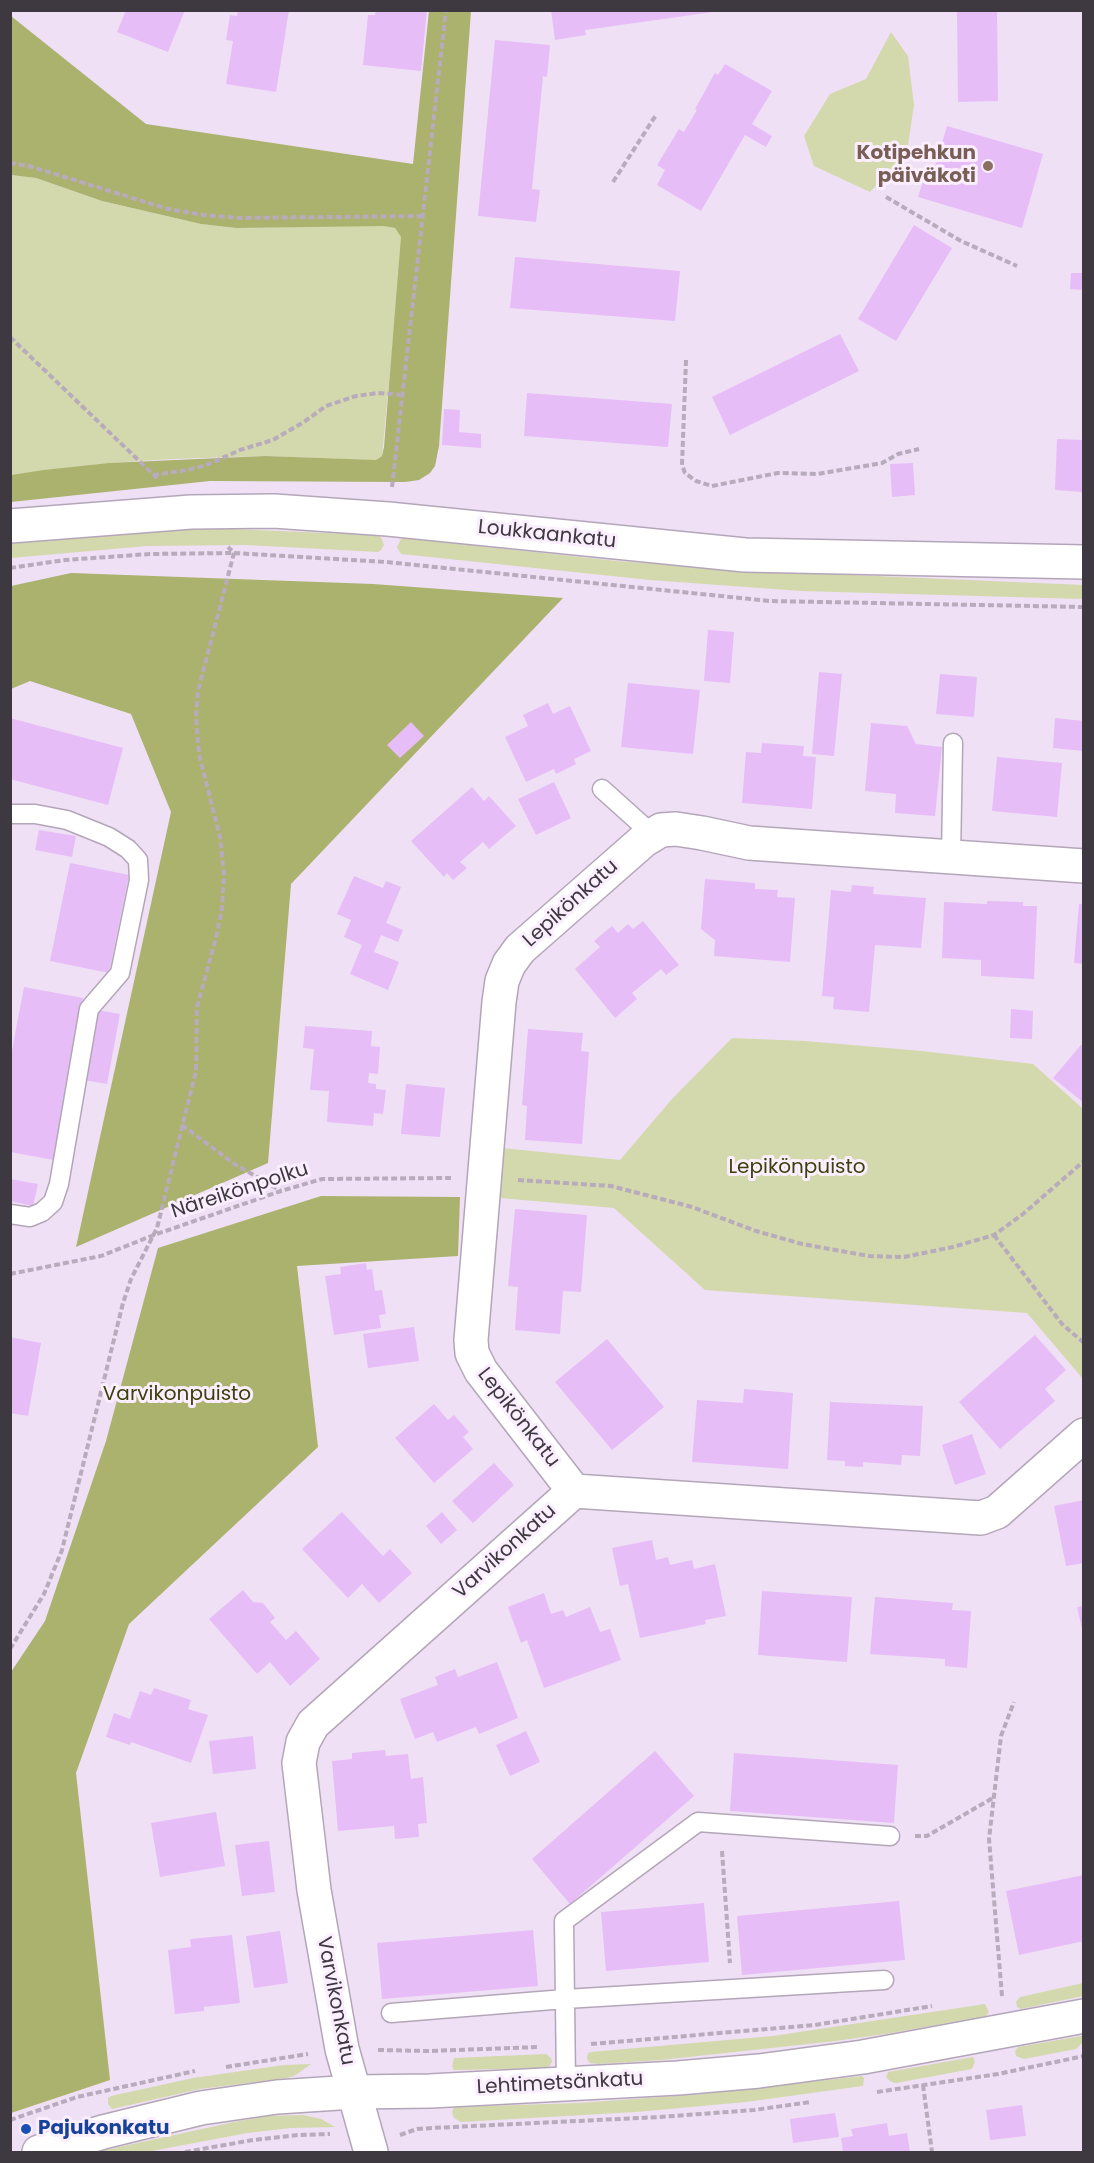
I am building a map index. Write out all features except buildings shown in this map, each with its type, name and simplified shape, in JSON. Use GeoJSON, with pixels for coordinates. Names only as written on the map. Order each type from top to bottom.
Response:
{"type":"FeatureCollection","features":[{"type":"Feature","properties":{"kind":"street","name":"Loukkaankatu"},"geometry":{"type":"LineString","coordinates":[[10,526],[191,512],[274,511],[388,519],[745,555],[1083,562]]}},
{"type":"Feature","properties":{"kind":"street"},"geometry":{"type":"LineString","coordinates":[[651,834],[661,830],[676,829],[749,843],[1083,866]]}},
{"type":"Feature","properties":{"kind":"street","name":"Lepikönkatu"},"geometry":{"type":"LineString","coordinates":[[574,1491],[481,1371],[472,1353],[471,1340],[499,1002],[502,981],[509,964],[530,938],[651,834]]}},
{"type":"Feature","properties":{"kind":"street","name":"Varvikonkatu"},"geometry":{"type":"LineString","coordinates":[[371,2152],[342,2049],[314,1890],[300,1776],[299,1763],[303,1742],[313,1724],[324,1712],[574,1491],[981,1518],[997,1512],[1083,1435]]}},
{"type":"Feature","properties":{"kind":"street","name":"Lehtimetsänkatu"},"geometry":{"type":"LineString","coordinates":[[39,2152],[103,2132],[201,2108],[277,2097],[678,2078],[771,2069],[863,2057],[1083,2016]]}},
{"type":"Feature","properties":{"kind":"lane"},"geometry":{"type":"LineString","coordinates":[[951,858],[953,743]]}},
{"type":"Feature","properties":{"kind":"lane"},"geometry":{"type":"LineString","coordinates":[[602,789],[651,834]]}},
{"type":"Feature","properties":{"kind":"lane"},"geometry":{"type":"LineString","coordinates":[[10,814],[35,814],[67,820],[109,837],[128,849],[138,860],[139,880],[120,974],[89,1009],[59,1184],[53,1202],[42,1212],[30,1217],[10,1215]]}},
{"type":"Feature","properties":{"kind":"lane"},"geometry":{"type":"LineString","coordinates":[[566,2084],[564,1920],[698,1822],[890,1836]]}},
{"type":"Feature","properties":{"kind":"lane"},"geometry":{"type":"LineString","coordinates":[[391,2013],[565,1999],[884,1980]]}},
{"type":"Feature","properties":{"kind":"path"},"geometry":{"type":"LineString","coordinates":[[386,562],[388,519],[446,10]]}},
{"type":"Feature","properties":{"kind":"path"},"geometry":{"type":"LineString","coordinates":[[614,182],[656,115]]}},
{"type":"Feature","properties":{"kind":"path"},"geometry":{"type":"LineString","coordinates":[[10,163],[29,166],[168,209],[204,215],[239,218],[422,216]]}},
{"type":"Feature","properties":{"kind":"path"},"geometry":{"type":"LineString","coordinates":[[886,197],[960,241],[1017,266]]}},
{"type":"Feature","properties":{"kind":"path"},"geometry":{"type":"LineString","coordinates":[[10,337],[191,512]]}},
{"type":"Feature","properties":{"kind":"path"},"geometry":{"type":"LineString","coordinates":[[686,360],[682,465],[685,473],[696,481],[711,486],[778,473],[817,474],[882,463],[898,454],[919,449]]}},
{"type":"Feature","properties":{"kind":"path"},"geometry":{"type":"LineString","coordinates":[[153,475],[188,470],[209,464],[240,450],[273,440],[326,406],[356,396],[378,393],[402,395]]}},
{"type":"Feature","properties":{"kind":"path"},"geometry":{"type":"LineString","coordinates":[[10,1649],[44,1594],[62,1550],[123,1303],[131,1279],[154,1235],[196,1071],[197,1007],[216,938],[222,908],[224,875],[220,837],[200,754],[196,716],[198,691],[234,553]]}},
{"type":"Feature","properties":{"kind":"path"},"geometry":{"type":"LineString","coordinates":[[10,568],[65,560],[150,554],[234,553],[386,562],[770,601],[1083,607]]}},
{"type":"Feature","properties":{"kind":"path"},"geometry":{"type":"LineString","coordinates":[[182,1125],[233,1163],[281,1191]]}},
{"type":"Feature","properties":{"kind":"path","name":"Näreikönpolku"},"geometry":{"type":"LineString","coordinates":[[10,1274],[101,1256],[281,1191],[322,1179],[343,1178],[485,1178],[590,1184],[637,1191],[802,1244],[868,1257],[904,1257],[953,1247],[994,1235],[1023,1214],[1083,1161]]}},
{"type":"Feature","properties":{"kind":"path"},"geometry":{"type":"LineString","coordinates":[[994,1235],[1062,1324],[1083,1343]]}},
{"type":"Feature","properties":{"kind":"path"},"geometry":{"type":"LineString","coordinates":[[1002,1996],[989,1839],[1001,1736],[1014,1702]]}},
{"type":"Feature","properties":{"kind":"path"},"geometry":{"type":"LineString","coordinates":[[890,1836],[927,1836],[993,1798]]}},
{"type":"Feature","properties":{"kind":"path"},"geometry":{"type":"LineString","coordinates":[[719,1823],[732,1989]]}},
{"type":"Feature","properties":{"kind":"path"},"geometry":{"type":"LineString","coordinates":[[923,2085],[932,2152]]}},
{"type":"Feature","properties":{"kind":"green space"},"geometry":{"type":"Polygon","coordinates":[[[429,11],[471,11],[439,446],[435,466],[430,473],[419,480],[405,482],[210,481],[11,502],[11,475],[44,470],[109,463],[265,456],[376,460],[382,456],[401,237],[395,228],[384,226],[236,228],[201,224],[102,201],[36,178],[11,175],[11,16],[146,124],[413,164],[429,11]]]}},
{"type":"Feature","properties":{"kind":"green space"},"geometry":{"type":"Polygon","coordinates":[[[891,32],[908,56],[914,105],[907,152],[870,192],[814,166],[804,136],[830,94],[866,79],[891,32]]]}},
{"type":"Feature","properties":{"kind":"green space"},"geometry":{"type":"Polygon","coordinates":[[[11,175],[36,178],[102,201],[201,224],[236,228],[384,225],[395,228],[401,236],[401,259],[382,456],[376,460],[265,456],[172,459],[109,463],[11,475],[11,175]]]}},
{"type":"Feature","properties":{"kind":"green space"},"geometry":{"type":"Polygon","coordinates":[[[209,528],[374,535],[381,537],[384,545],[378,552],[246,545],[147,546],[11,558],[10,544],[143,531],[209,528]]]}},
{"type":"Feature","properties":{"kind":"green space"},"geometry":{"type":"Polygon","coordinates":[[[401,539],[617,561],[737,570],[1083,585],[1083,599],[801,591],[650,580],[401,554],[397,547],[401,539]]]}},
{"type":"Feature","properties":{"kind":"green space"},"geometry":{"type":"Polygon","coordinates":[[[71,573],[373,584],[563,598],[291,884],[268,1163],[76,1247],[171,812],[131,714],[30,681],[11,689],[11,586],[71,573]]]}},
{"type":"Feature","properties":{"kind":"green space","name":"Lepikönpuisto"},"geometry":{"type":"Polygon","coordinates":[[[732,1038],[805,1041],[922,1051],[1033,1064],[1083,1109],[1083,1379],[1027,1313],[705,1290],[614,1208],[500,1198],[502,1148],[620,1160],[672,1099],[732,1038]]]}},
{"type":"Feature","properties":{"kind":"green space","name":"Varvikonpuisto"},"geometry":{"type":"Polygon","coordinates":[[[321,1196],[460,1197],[458,1256],[297,1266],[318,1447],[129,1624],[76,1773],[110,2080],[11,2113],[11,1672],[45,1621],[106,1441],[158,1248],[321,1196]]]}},
{"type":"Feature","properties":{"kind":"green space"},"geometry":{"type":"Polygon","coordinates":[[[1083,1983],[1083,1996],[1021,2009],[1017,2007],[1016,2002],[1020,1997],[1083,1983]]]}},
{"type":"Feature","properties":{"kind":"green space"},"geometry":{"type":"Polygon","coordinates":[[[985,2004],[989,2012],[986,2016],[836,2041],[661,2060],[598,2064],[590,2063],[587,2059],[588,2053],[591,2052],[773,2036],[985,2004]]]}},
{"type":"Feature","properties":{"kind":"green space"},"geometry":{"type":"Polygon","coordinates":[[[1083,2036],[1083,2042],[1076,2049],[1024,2059],[1016,2056],[1015,2051],[1018,2047],[1083,2036]]]}},
{"type":"Feature","properties":{"kind":"green space"},"geometry":{"type":"Polygon","coordinates":[[[546,2054],[552,2062],[548,2068],[454,2070],[452,2067],[454,2058],[546,2054]]]}},
{"type":"Feature","properties":{"kind":"green space"},"geometry":{"type":"Polygon","coordinates":[[[973,2057],[975,2062],[972,2069],[896,2083],[886,2077],[888,2072],[973,2057]]]}},
{"type":"Feature","properties":{"kind":"green space"},"geometry":{"type":"Polygon","coordinates":[[[311,2064],[287,2078],[200,2089],[112,2109],[108,2104],[108,2098],[111,2096],[193,2078],[284,2065],[311,2064]]]}},
{"type":"Feature","properties":{"kind":"green space"},"geometry":{"type":"Polygon","coordinates":[[[862,2076],[863,2086],[746,2102],[636,2112],[461,2122],[454,2118],[452,2112],[454,2107],[578,2103],[703,2094],[862,2076]]]}},
{"type":"Feature","properties":{"kind":"green space"},"geometry":{"type":"Polygon","coordinates":[[[303,2115],[321,2119],[335,2127],[291,2128],[247,2133],[147,2152],[96,2152],[267,2116],[303,2115]]]}},
{"type":"Feature","properties":{"kind":"place","name":"Kotipehkun päiväkoti"},"geometry":{"type":"Point","coordinates":[988,166]}},
{"type":"Feature","properties":{"kind":"place","name":"Pajukonkatu"},"geometry":{"type":"Point","coordinates":[26,2129]}}]}
